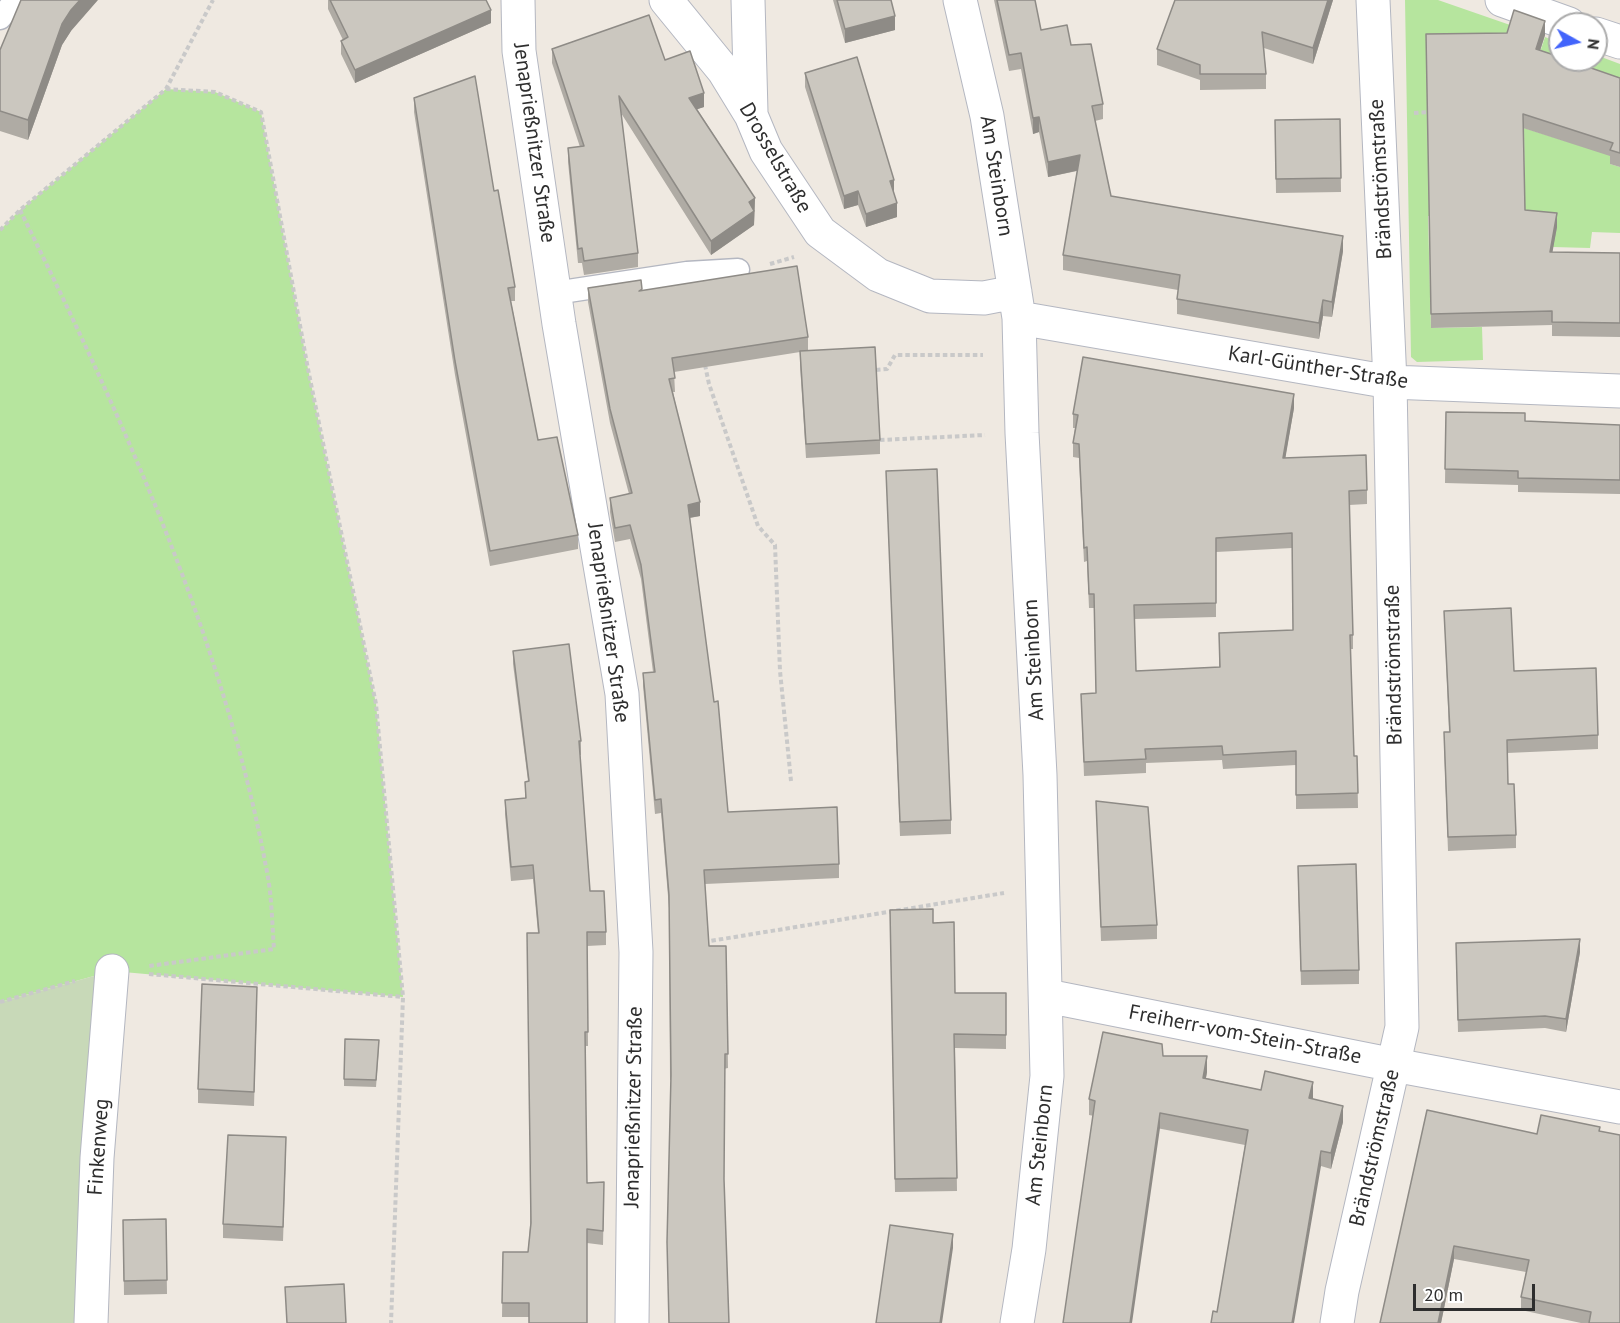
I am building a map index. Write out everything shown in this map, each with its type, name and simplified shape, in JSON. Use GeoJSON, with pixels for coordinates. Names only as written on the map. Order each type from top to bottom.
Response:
{"type":"FeatureCollection","features":[{"type":"Feature","properties":{"kind":"street","name":"Jenaprießnitzer Straße"},"geometry":{"type":"LineString","coordinates":[[518,0],[519,51],[555,293],[622,694],[636,952],[632,1323]]}},
{"type":"Feature","properties":{"kind":"street","name":"Drosselstraße"},"geometry":{"type":"LineString","coordinates":[[666,0],[724,70],[751,116],[766,151],[820,232],[878,274],[930,296],[984,298],[1017,305]]}},
{"type":"Feature","properties":{"kind":"street"},"geometry":{"type":"LineString","coordinates":[[748,0],[751,116]]}},
{"type":"Feature","properties":{"kind":"street","name":"Am Steinborn"},"geometry":{"type":"LineString","coordinates":[[960,0],[987,116],[1017,305],[1044,887],[1047,1076],[1029,1249],[1017,1323]]}},
{"type":"Feature","properties":{"kind":"street","name":"Brändströmstraße"},"geometry":{"type":"LineString","coordinates":[[1337,1323],[1342,1291],[1402,1027],[1389,382],[1373,0]]}},
{"type":"Feature","properties":{"kind":"street"},"geometry":{"type":"LineString","coordinates":[[1502,0],[1548,16]]}},
{"type":"Feature","properties":{"kind":"street","name":"Karl-Günther-Straße"},"geometry":{"type":"LineString","coordinates":[[1017,305],[1389,382],[1620,392]]}},
{"type":"Feature","properties":{"kind":"street","name":"Finkenweg"},"geometry":{"type":"LineString","coordinates":[[91,1323],[97,1158],[112,971]]}},
{"type":"Feature","properties":{"kind":"street","name":"Freiherr-vom-Stein-Straße"},"geometry":{"type":"LineString","coordinates":[[1047,996],[1620,1107]]}},
{"type":"Feature","properties":{"kind":"lane"},"geometry":{"type":"LineString","coordinates":[[0,18],[16,0]]}},
{"type":"Feature","properties":{"kind":"lane"},"geometry":{"type":"LineString","coordinates":[[555,293],[687,273],[738,270]]}},
{"type":"Feature","properties":{"kind":"path"},"geometry":{"type":"LineString","coordinates":[[0,230],[20,210],[166,89],[213,0]]}},
{"type":"Feature","properties":{"kind":"path"},"geometry":{"type":"LineString","coordinates":[[166,89],[215,92],[261,112],[310,381],[376,704],[403,997],[391,1323]]}},
{"type":"Feature","properties":{"kind":"path"},"geometry":{"type":"LineString","coordinates":[[0,1002],[112,971],[274,949],[268,874],[232,717],[168,539],[88,349],[20,210]]}},
{"type":"Feature","properties":{"kind":"path"},"geometry":{"type":"LineString","coordinates":[[738,270],[791,260],[820,232]]}},
{"type":"Feature","properties":{"kind":"path"},"geometry":{"type":"LineString","coordinates":[[876,370],[887,369],[895,356],[1020,355]]}},
{"type":"Feature","properties":{"kind":"path"},"geometry":{"type":"LineString","coordinates":[[704,362],[709,384],[758,526],[775,544],[780,671],[791,781]]}},
{"type":"Feature","properties":{"kind":"path"},"geometry":{"type":"LineString","coordinates":[[879,440],[1022,433]]}},
{"type":"Feature","properties":{"kind":"path"},"geometry":{"type":"LineString","coordinates":[[694,943],[1044,887]]}},
{"type":"Feature","properties":{"kind":"path"},"geometry":{"type":"LineString","coordinates":[[112,971],[403,997]]}},
{"type":"Feature","properties":{"kind":"green space"},"geometry":{"type":"Polygon","coordinates":[[[1405,0],[1438,0],[1513,26],[1475,214],[1428,216],[1431,328],[1482,327],[1483,360],[1417,362],[1411,357],[1405,0]]]}},
{"type":"Feature","properties":{"kind":"green space"},"geometry":{"type":"Polygon","coordinates":[[[1545,37],[1548,38],[1548,68],[1536,64],[1545,37]]]}},
{"type":"Feature","properties":{"kind":"green space"},"geometry":{"type":"Polygon","coordinates":[[[1608,60],[1620,64],[1620,92],[1560,72],[1608,72],[1608,60]]]}},
{"type":"Feature","properties":{"kind":"green space"},"geometry":{"type":"Polygon","coordinates":[[[166,89],[215,92],[261,112],[308,369],[376,704],[403,997],[112,971],[0,1002],[0,230],[20,210],[166,89]]]}},
{"type":"Feature","properties":{"kind":"green space"},"geometry":{"type":"Polygon","coordinates":[[[1524,128],[1613,156],[1610,164],[1620,167],[1620,233],[1592,232],[1590,248],[1553,247],[1539,225],[1525,214],[1524,128]]]}},
{"type":"Feature","properties":{"kind":"green space"},"geometry":{"type":"Polygon","coordinates":[[[112,971],[91,1323],[0,1323],[0,1002],[112,971]]]}},
{"type":"Feature","properties":{"kind":"building"},"geometry":{"type":"Polygon","coordinates":[[[21,0],[80,0],[62,24],[28,120],[0,111],[0,50],[21,0]]]}},
{"type":"Feature","properties":{"kind":"building"},"geometry":{"type":"Polygon","coordinates":[[[330,0],[486,0],[491,10],[355,70],[341,41],[348,37],[330,0]]]}},
{"type":"Feature","properties":{"kind":"building"},"geometry":{"type":"Polygon","coordinates":[[[837,0],[891,0],[895,16],[845,29],[837,0]]]}},
{"type":"Feature","properties":{"kind":"building"},"geometry":{"type":"Polygon","coordinates":[[[997,0],[1035,0],[1041,30],[1067,25],[1071,45],[1091,44],[1103,104],[1092,106],[1111,196],[1343,236],[1332,302],[1323,300],[1319,323],[1177,299],[1180,275],[1063,255],[1080,155],[1048,162],[1039,117],[1033,118],[1021,53],[1009,55],[997,0]]]}},
{"type":"Feature","properties":{"kind":"building"},"geometry":{"type":"Polygon","coordinates":[[[1175,0],[1328,0],[1313,48],[1262,32],[1266,74],[1200,74],[1200,65],[1157,49],[1175,0]]]}},
{"type":"Feature","properties":{"kind":"building"},"geometry":{"type":"Polygon","coordinates":[[[1514,10],[1545,21],[1536,49],[1548,53],[1548,72],[1603,72],[1620,78],[1620,153],[1610,150],[1613,143],[1523,114],[1525,210],[1557,213],[1550,252],[1620,253],[1620,323],[1552,322],[1552,311],[1431,314],[1426,34],[1507,33],[1514,10]]]}},
{"type":"Feature","properties":{"kind":"building"},"geometry":{"type":"Polygon","coordinates":[[[649,15],[665,60],[690,51],[704,93],[689,98],[755,198],[749,202],[754,211],[711,241],[619,96],[638,253],[584,261],[582,248],[578,249],[568,148],[584,146],[552,49],[649,15]]]}},
{"type":"Feature","properties":{"kind":"building"},"geometry":{"type":"Polygon","coordinates":[[[857,57],[894,180],[890,181],[897,203],[866,214],[858,191],[844,196],[805,73],[857,57]]]}},
{"type":"Feature","properties":{"kind":"building"},"geometry":{"type":"Polygon","coordinates":[[[475,76],[494,191],[498,190],[515,287],[508,288],[538,440],[557,437],[578,535],[490,551],[455,361],[414,98],[475,76]]]}},
{"type":"Feature","properties":{"kind":"building"},"geometry":{"type":"Polygon","coordinates":[[[1340,119],[1341,178],[1276,179],[1275,120],[1340,119]]]}},
{"type":"Feature","properties":{"kind":"building"},"geometry":{"type":"Polygon","coordinates":[[[797,266],[808,337],[672,358],[675,378],[669,379],[700,502],[688,505],[714,702],[718,701],[728,812],[837,807],[839,864],[704,870],[709,946],[726,946],[728,1054],[725,1054],[724,1179],[729,1323],[669,1323],[667,1242],[671,1075],[669,895],[661,799],[655,800],[643,673],[655,672],[641,565],[630,525],[615,528],[610,498],[632,493],[610,409],[588,288],[641,280],[642,289],[639,291],[797,266]]]}},
{"type":"Feature","properties":{"kind":"building"},"geometry":{"type":"Polygon","coordinates":[[[875,347],[880,440],[806,444],[800,351],[875,347]]]}},
{"type":"Feature","properties":{"kind":"building"},"geometry":{"type":"Polygon","coordinates":[[[1083,357],[1294,394],[1283,458],[1366,455],[1367,490],[1349,491],[1353,635],[1350,635],[1354,756],[1357,756],[1358,793],[1296,795],[1296,751],[1223,755],[1222,746],[1145,749],[1146,759],[1084,762],[1081,694],[1096,693],[1094,594],[1089,594],[1087,547],[1084,548],[1079,444],[1073,443],[1078,415],[1073,414],[1083,357]],[[1292,533],[1216,538],[1216,603],[1134,605],[1136,671],[1220,667],[1219,633],[1293,630],[1292,533]]]}},
{"type":"Feature","properties":{"kind":"building"},"geometry":{"type":"Polygon","coordinates":[[[1446,412],[1525,413],[1525,421],[1620,425],[1620,480],[1518,478],[1518,471],[1445,469],[1446,412]]]}},
{"type":"Feature","properties":{"kind":"building"},"geometry":{"type":"Polygon","coordinates":[[[937,469],[951,820],[900,822],[886,471],[937,469]]]}},
{"type":"Feature","properties":{"kind":"building"},"geometry":{"type":"Polygon","coordinates":[[[1511,608],[1514,671],[1596,668],[1598,735],[1507,740],[1508,784],[1514,784],[1516,835],[1448,837],[1444,732],[1450,732],[1444,611],[1511,608]]]}},
{"type":"Feature","properties":{"kind":"building"},"geometry":{"type":"Polygon","coordinates":[[[569,644],[581,741],[579,741],[590,891],[604,891],[606,932],[587,932],[588,1032],[585,1032],[587,1183],[604,1182],[603,1231],[587,1229],[587,1323],[529,1323],[529,1303],[502,1303],[503,1252],[528,1252],[531,1223],[527,933],[539,933],[533,865],[511,867],[505,800],[526,798],[525,782],[529,781],[513,651],[569,644]]]}},
{"type":"Feature","properties":{"kind":"building"},"geometry":{"type":"Polygon","coordinates":[[[1096,801],[1148,807],[1157,925],[1101,927],[1096,801]]]}},
{"type":"Feature","properties":{"kind":"building"},"geometry":{"type":"Polygon","coordinates":[[[1356,864],[1359,970],[1301,971],[1298,866],[1356,864]]]}},
{"type":"Feature","properties":{"kind":"building"},"geometry":{"type":"Polygon","coordinates":[[[933,909],[933,923],[954,922],[955,993],[1006,993],[1006,1035],[954,1034],[957,1178],[895,1179],[890,910],[933,909]]]}},
{"type":"Feature","properties":{"kind":"building"},"geometry":{"type":"Polygon","coordinates":[[[1580,939],[1566,1019],[1545,1016],[1458,1020],[1456,943],[1580,939]]]}},
{"type":"Feature","properties":{"kind":"building"},"geometry":{"type":"Polygon","coordinates":[[[202,984],[257,987],[254,1092],[198,1089],[202,984]]]}},
{"type":"Feature","properties":{"kind":"building"},"geometry":{"type":"Polygon","coordinates":[[[1103,1032],[1162,1044],[1163,1056],[1207,1056],[1203,1078],[1261,1090],[1265,1071],[1313,1082],[1309,1098],[1343,1106],[1331,1153],[1321,1151],[1292,1323],[1211,1323],[1213,1311],[1217,1312],[1248,1130],[1160,1113],[1130,1323],[1063,1323],[1095,1101],[1089,1099],[1103,1032]]]}},
{"type":"Feature","properties":{"kind":"building"},"geometry":{"type":"Polygon","coordinates":[[[345,1039],[379,1040],[376,1080],[344,1079],[345,1039]]]}},
{"type":"Feature","properties":{"kind":"building"},"geometry":{"type":"Polygon","coordinates":[[[1427,1110],[1537,1134],[1541,1115],[1600,1127],[1599,1131],[1620,1135],[1620,1323],[1589,1323],[1591,1312],[1521,1297],[1529,1260],[1454,1246],[1438,1323],[1380,1323],[1427,1110]]]}},
{"type":"Feature","properties":{"kind":"building"},"geometry":{"type":"Polygon","coordinates":[[[228,1135],[286,1137],[283,1227],[223,1224],[228,1135]]]}},
{"type":"Feature","properties":{"kind":"building"},"geometry":{"type":"Polygon","coordinates":[[[166,1219],[167,1280],[124,1281],[123,1220],[166,1219]]]}},
{"type":"Feature","properties":{"kind":"building"},"geometry":{"type":"Polygon","coordinates":[[[890,1225],[953,1234],[940,1323],[876,1323],[890,1225]]]}},
{"type":"Feature","properties":{"kind":"building"},"geometry":{"type":"Polygon","coordinates":[[[344,1284],[346,1323],[287,1323],[285,1287],[344,1284]]]}}]}
